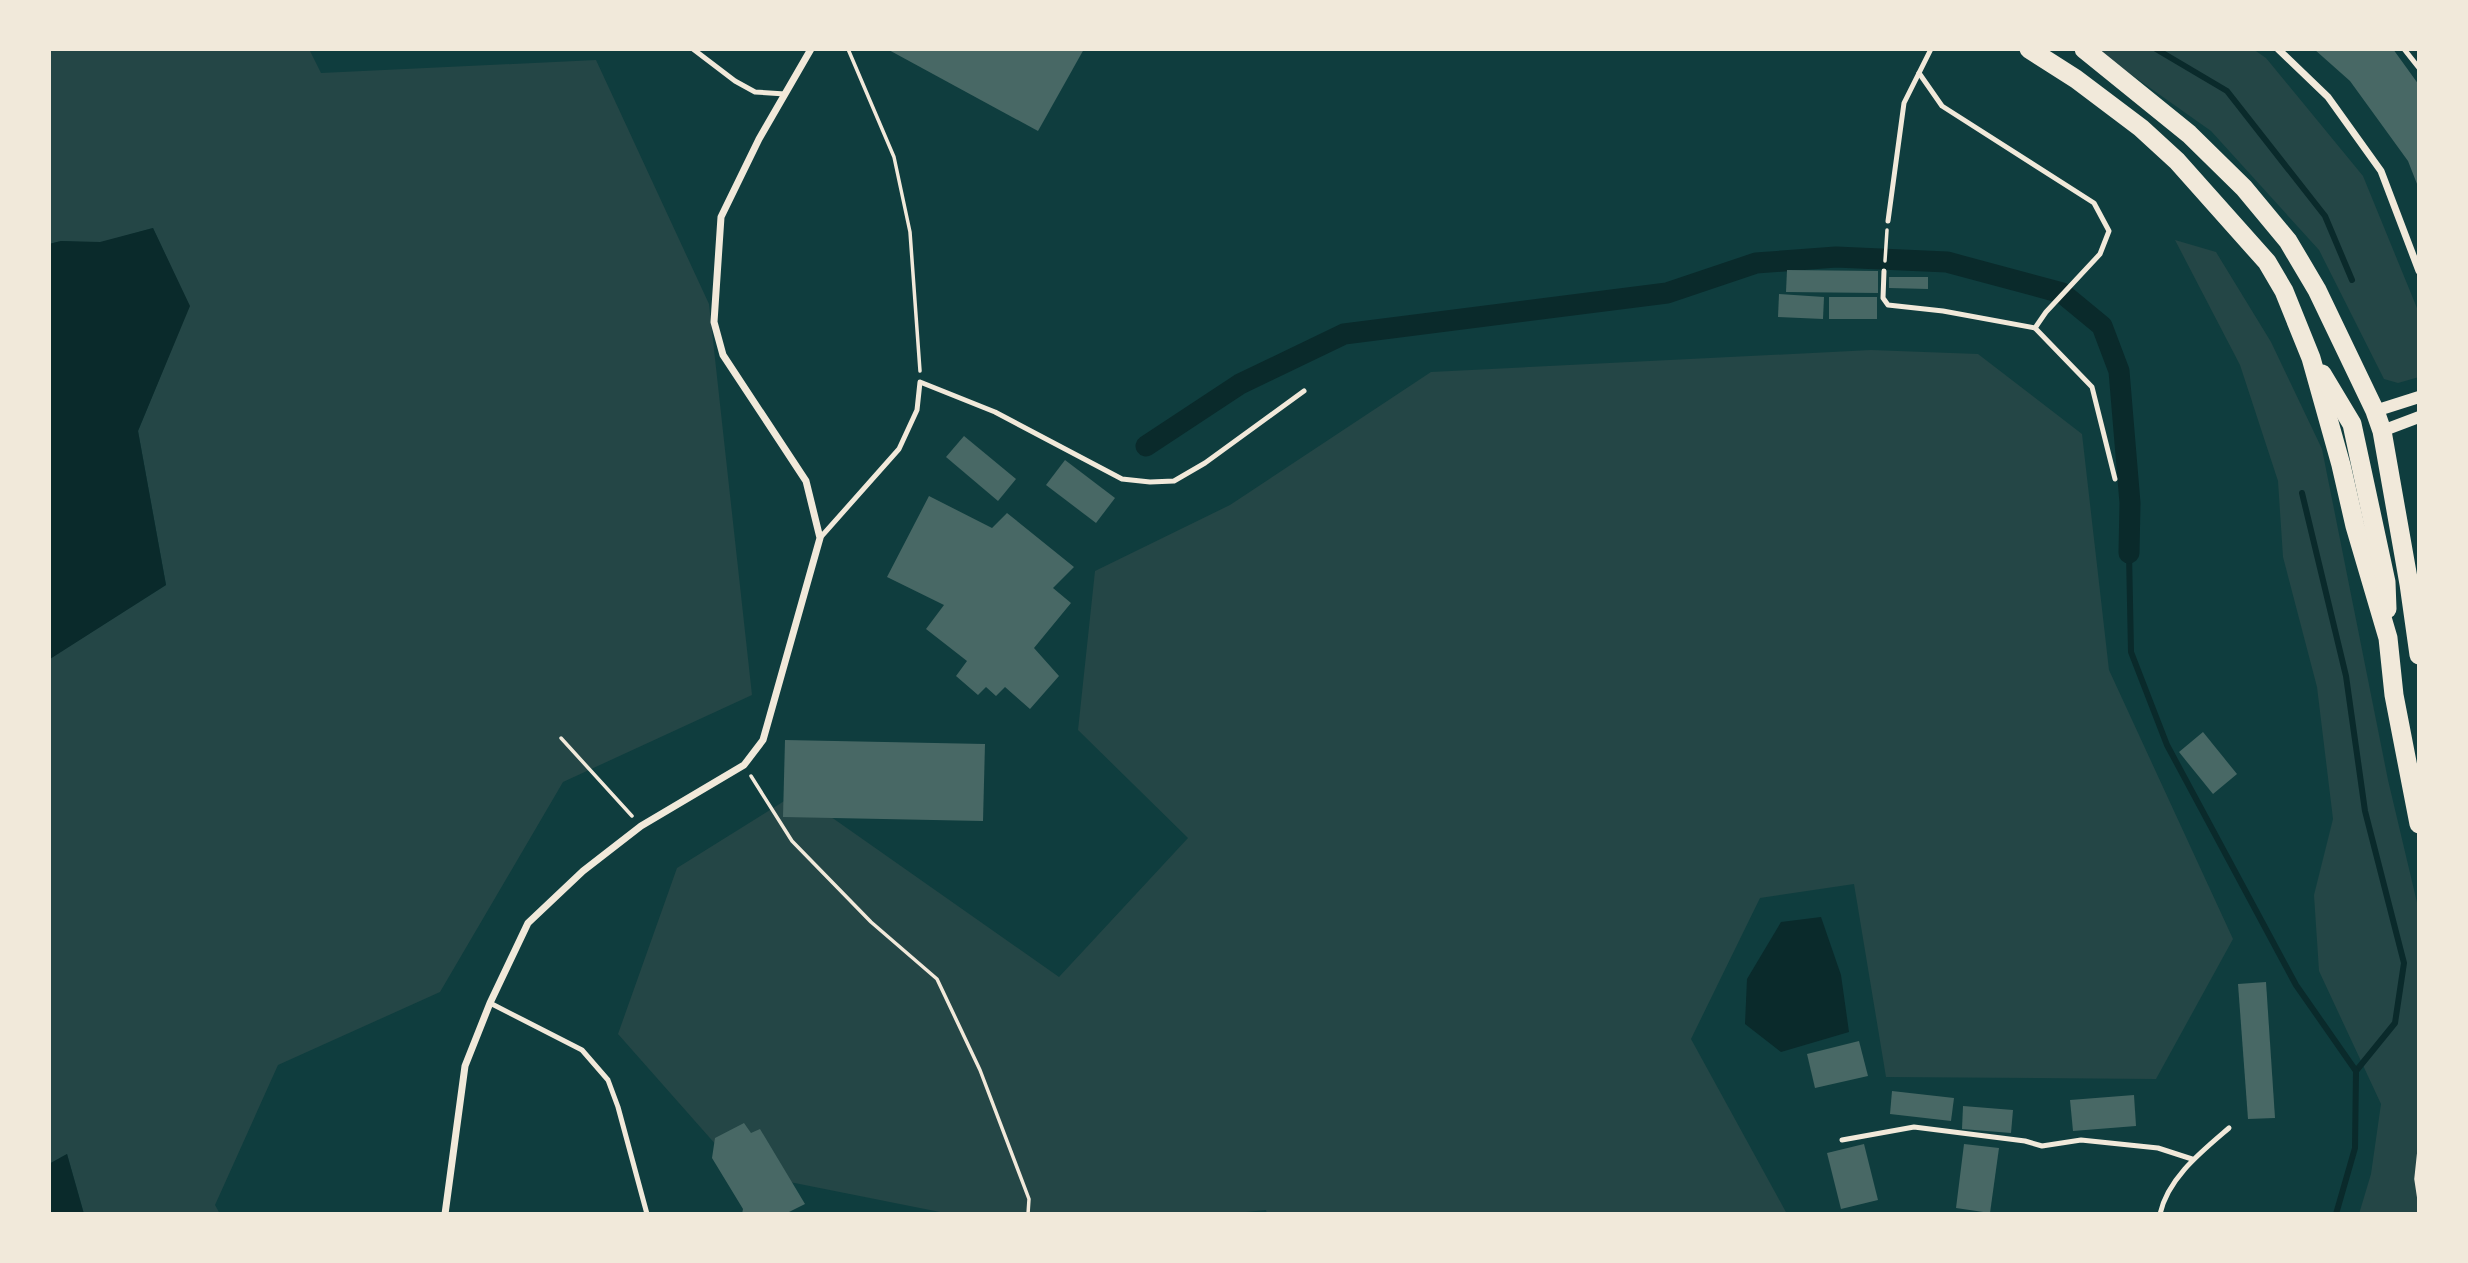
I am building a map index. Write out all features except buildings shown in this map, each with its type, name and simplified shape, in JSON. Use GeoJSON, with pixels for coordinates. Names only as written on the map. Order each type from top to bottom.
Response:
{"type":"FeatureCollection","features":[{"type":"Feature","properties":{"kind":"highway"},"geometry":{"type":"LineString","coordinates":[[2029,49],[2076,79],[2141,128],[2177,160],[2267,262],[2284,291],[2311,358],[2355,526],[2388,638]]}},
{"type":"Feature","properties":{"kind":"highway"},"geometry":{"type":"LineString","coordinates":[[2084,49],[2189,134],[2244,187],[2288,241],[2312,281],[2375,411],[2382,431],[2419,655]]}},
{"type":"Feature","properties":{"kind":"highway"},"geometry":{"type":"LineString","coordinates":[[2311,358],[2352,424],[2386,582],[2394,695],[2419,824]]}},
{"type":"Feature","properties":{"kind":"highway"},"geometry":{"type":"LineString","coordinates":[[2352,424],[2375,411]]}},
{"type":"Feature","properties":{"kind":"highway"},"geometry":{"type":"LineString","coordinates":[[2352,424],[2382,431]]}},
{"type":"Feature","properties":{"kind":"street"},"geometry":{"type":"LineString","coordinates":[[445,1214],[465,1066],[490,1003],[528,923],[583,871],[641,825],[744,765],[763,740],[820,538],[806,481],[723,355],[714,323],[721,217],[759,139],[811,49]]}},
{"type":"Feature","properties":{"kind":"street"},"geometry":{"type":"LineString","coordinates":[[2283,50],[2328,97],[2381,171],[2419,271]]}},
{"type":"Feature","properties":{"kind":"street"},"geometry":{"type":"LineString","coordinates":[[2375,411],[2419,397]]}},
{"type":"Feature","properties":{"kind":"street"},"geometry":{"type":"LineString","coordinates":[[2382,431],[2419,417]]}},
{"type":"Feature","properties":{"kind":"lane"},"geometry":{"type":"LineString","coordinates":[[693,49],[735,81],[755,92],[785,94]]}},
{"type":"Feature","properties":{"kind":"lane"},"geometry":{"type":"LineString","coordinates":[[1888,221],[1904,103],[1931,49]]}},
{"type":"Feature","properties":{"kind":"lane"},"geometry":{"type":"LineString","coordinates":[[2404,49],[2419,68]]}},
{"type":"Feature","properties":{"kind":"lane"},"geometry":{"type":"LineString","coordinates":[[1919,73],[1942,106],[2094,203],[2109,232],[2100,254],[2046,312],[2035,328]]}},
{"type":"Feature","properties":{"kind":"lane"},"geometry":{"type":"LineString","coordinates":[[1885,271],[1883,298],[1888,305],[1943,311],[2035,328],[2092,387],[2115,479]]}},
{"type":"Feature","properties":{"kind":"lane"},"geometry":{"type":"LineString","coordinates":[[820,538],[899,449],[917,410],[920,382],[995,412],[1122,479],[1150,482],[1174,481],[1205,464],[1304,391]]}},
{"type":"Feature","properties":{"kind":"lane"},"geometry":{"type":"LineString","coordinates":[[490,1003],[582,1050],[608,1080],[648,1214]]}},
{"type":"Feature","properties":{"kind":"lane"},"geometry":{"type":"LineString","coordinates":[[1842,1140],[1914,1127],[2025,1141],[2042,1146],[2081,1140],[2158,1148],[2192,1159]]}},
{"type":"Feature","properties":{"kind":"lane"},"geometry":{"type":"LineString","coordinates":[[2160,1214],[2163,1200],[2192,1159],[2229,1128]]}},
{"type":"Feature","properties":{"kind":"path"},"geometry":{"type":"LineString","coordinates":[[848,49],[894,157],[910,232],[920,382]]}},
{"type":"Feature","properties":{"kind":"path"},"geometry":{"type":"LineString","coordinates":[[1885,271],[1888,221]]}},
{"type":"Feature","properties":{"kind":"path"},"geometry":{"type":"LineString","coordinates":[[561,738],[641,825]]}},
{"type":"Feature","properties":{"kind":"path"},"geometry":{"type":"LineString","coordinates":[[744,765],[792,841],[871,922],[937,979],[980,1070],[1029,1199],[1028,1214]]}},
{"type":"Feature","properties":{"kind":"path"},"geometry":{"type":"LineString","coordinates":[[2419,1151],[2416,1178],[2419,1199]]}},
{"type":"Feature","properties":{"kind":"shaded area"},"geometry":{"type":"Polygon","coordinates":[[[49,49],[309,49],[321,73],[596,60],[709,304],[752,695],[563,782],[440,992],[278,1065],[215,1205],[220,1214],[84,1214],[67,1154],[49,1164],[49,659],[166,585],[138,431],[189,306],[153,228],[100,243],[61,241],[49,244],[49,49]]]}},
{"type":"Feature","properties":{"kind":"shaded area"},"geometry":{"type":"Polygon","coordinates":[[[2095,49],[2253,49],[2266,58],[2363,176],[2419,313],[2419,377],[2398,383],[2384,379],[2319,250],[2211,131],[2095,49]]]}},
{"type":"Feature","properties":{"kind":"shaded area"},"geometry":{"type":"Polygon","coordinates":[[[153,228],[190,306],[138,431],[166,585],[50,659],[49,244],[61,241],[100,242],[153,228]]]}},
{"type":"Feature","properties":{"kind":"shaded area"},"geometry":{"type":"Polygon","coordinates":[[[2175,240],[2216,252],[2271,342],[2322,449],[2388,780],[2419,911],[2419,1214],[2359,1214],[2371,1174],[2381,1104],[2319,971],[2314,895],[2333,819],[2317,687],[2283,557],[2278,481],[2240,365],[2175,240]]]}},
{"type":"Feature","properties":{"kind":"shaded area"},"geometry":{"type":"Polygon","coordinates":[[[1871,350],[1978,354],[2082,434],[2109,670],[2233,939],[2156,1079],[1886,1077],[1854,884],[1760,898],[1691,1039],[1787,1214],[1267,1214],[1266,1210],[1227,1214],[950,1214],[740,1172],[618,1034],[677,868],[797,793],[1059,977],[1188,838],[1078,730],[1095,571],[1230,505],[1431,372],[1871,350]]]}},
{"type":"Feature","properties":{"kind":"shaded area"},"geometry":{"type":"Polygon","coordinates":[[[1821,917],[1841,975],[1849,1032],[1781,1052],[1745,1024],[1747,979],[1781,922],[1821,917]]]}},
{"type":"Feature","properties":{"kind":"shaded area"},"geometry":{"type":"Polygon","coordinates":[[[67,1154],[84,1214],[49,1214],[49,1164],[67,1154]]]}},
{"type":"Feature","properties":{"kind":"waterway"},"geometry":{"type":"LineString","coordinates":[[2156,49],[2227,91],[2325,216],[2352,280]]}},
{"type":"Feature","properties":{"kind":"waterway"},"geometry":{"type":"LineString","coordinates":[[1146,446],[1240,384],[1344,334],[1667,293],[1756,263],[1836,257],[1947,262],[2062,293],[2102,326],[2119,371],[2130,503],[2129,553]]}},
{"type":"Feature","properties":{"kind":"waterway"},"geometry":{"type":"LineString","coordinates":[[2302,493],[2346,676],[2365,811],[2404,963],[2395,1023],[2356,1071]]}},
{"type":"Feature","properties":{"kind":"waterway"},"geometry":{"type":"LineString","coordinates":[[2129,553],[2131,652],[2167,745],[2296,985],[2356,1071],[2355,1148],[2336,1214]]}}]}
